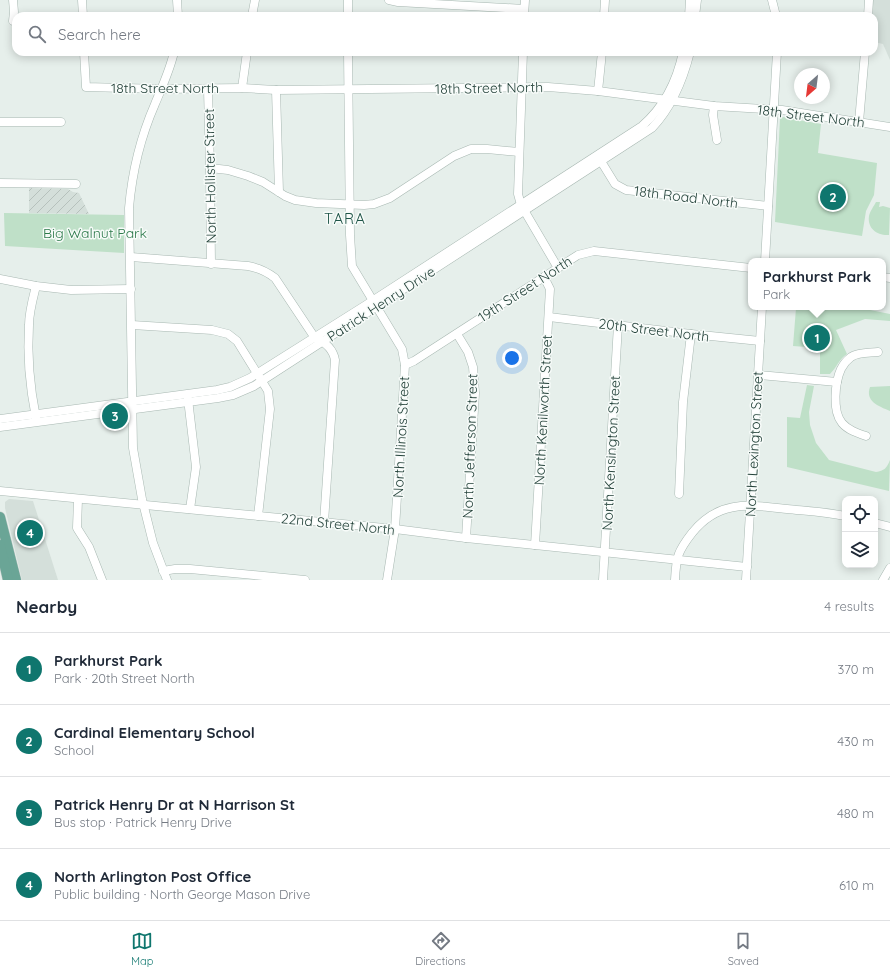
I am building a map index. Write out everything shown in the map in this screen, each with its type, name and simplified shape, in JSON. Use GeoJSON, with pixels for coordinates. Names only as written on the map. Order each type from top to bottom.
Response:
{"type":"FeatureCollection","features":[{"type":"Feature","properties":{"kind":"main road"},"geometry":{"type":"LineString","coordinates":[[0,517],[16,580]]}},
{"type":"Feature","properties":{"kind":"main road"},"geometry":{"type":"LineString","coordinates":[[0,545],[8,580]]}},
{"type":"Feature","properties":{"kind":"street"},"geometry":{"type":"LineString","coordinates":[[13,0],[14,12]]}},
{"type":"Feature","properties":{"kind":"street"},"geometry":{"type":"LineString","coordinates":[[82,0],[83,12]]}},
{"type":"Feature","properties":{"kind":"street"},"geometry":{"type":"LineString","coordinates":[[177,0],[178,12]]}},
{"type":"Feature","properties":{"kind":"street"},"geometry":{"type":"LineString","coordinates":[[253,12],[255,0]]}},
{"type":"Feature","properties":{"kind":"street"},"geometry":{"type":"LineString","coordinates":[[348,0],[348,12]]}},
{"type":"Feature","properties":{"kind":"street"},"geometry":{"type":"LineString","coordinates":[[389,0],[524,12],[525,0]]}},
{"type":"Feature","properties":{"kind":"street"},"geometry":{"type":"LineString","coordinates":[[604,12],[605,0]]}},
{"type":"Feature","properties":{"kind":"street"},"geometry":{"type":"LineString","coordinates":[[689,12],[690,0]]}},
{"type":"Feature","properties":{"kind":"street"},"geometry":{"type":"LineString","coordinates":[[696,12],[697,0]]}},
{"type":"Feature","properties":{"kind":"street"},"geometry":{"type":"LineString","coordinates":[[772,0],[775,12]]}},
{"type":"Feature","properties":{"kind":"street"},"geometry":{"type":"LineString","coordinates":[[868,12],[869,0]]}},
{"type":"Feature","properties":{"kind":"street","name":"18th Street North"},"geometry":{"type":"LineString","coordinates":[[84,56],[86,87],[162,89],[242,88],[276,90],[548,87],[669,99],[714,106],[774,110],[890,127]]}},
{"type":"Feature","properties":{"kind":"street"},"geometry":{"type":"LineString","coordinates":[[167,580],[153,542],[144,506],[133,448],[129,208],[131,181],[147,124],[162,89],[173,56]]}},
{"type":"Feature","properties":{"kind":"street"},"geometry":{"type":"LineString","coordinates":[[242,88],[246,56]]}},
{"type":"Feature","properties":{"kind":"street","name":"North Illinois Street"},"geometry":{"type":"LineString","coordinates":[[348,56],[350,235],[352,266],[402,349],[405,365],[395,529],[386,580]]}},
{"type":"Feature","properties":{"kind":"street"},"geometry":{"type":"LineString","coordinates":[[523,56],[518,194],[523,208],[558,268]]}},
{"type":"Feature","properties":{"kind":"street"},"geometry":{"type":"LineString","coordinates":[[598,91],[602,56]]}},
{"type":"Feature","properties":{"kind":"street","name":"Patrick Henry Drive"},"geometry":{"type":"LineString","coordinates":[[669,99],[682,56]]}},
{"type":"Feature","properties":{"kind":"street","name":"Patrick Henry Drive"},"geometry":{"type":"LineString","coordinates":[[0,426],[36,418],[188,398],[260,378],[324,341],[375,304],[599,158],[642,126],[669,99],[682,77],[689,56]]}},
{"type":"Feature","properties":{"kind":"street"},"geometry":{"type":"LineString","coordinates":[[765,258],[777,56]]}},
{"type":"Feature","properties":{"kind":"street"},"geometry":{"type":"LineString","coordinates":[[860,122],[865,56]]}},
{"type":"Feature","properties":{"kind":"street","name":"North Hollister Street"},"geometry":{"type":"LineString","coordinates":[[208,89],[211,264]]}},
{"type":"Feature","properties":{"kind":"street"},"geometry":{"type":"LineString","coordinates":[[276,90],[279,192]]}},
{"type":"Feature","properties":{"kind":"street"},"geometry":{"type":"LineString","coordinates":[[714,106],[713,115],[717,140]]}},
{"type":"Feature","properties":{"kind":"street"},"geometry":{"type":"LineString","coordinates":[[0,122],[61,122]]}},
{"type":"Feature","properties":{"kind":"street"},"geometry":{"type":"LineString","coordinates":[[210,168],[228,170],[248,176],[263,182],[285,196],[295,200],[350,205],[374,204],[390,198],[454,156],[471,149],[519,152]]}},
{"type":"Feature","properties":{"kind":"street","name":"18th Road North"},"geometry":{"type":"LineString","coordinates":[[599,158],[615,184],[626,190],[768,206]]}},
{"type":"Feature","properties":{"kind":"street"},"geometry":{"type":"LineString","coordinates":[[0,183],[76,184]]}},
{"type":"Feature","properties":{"kind":"street","name":"19th Street North"},"geometry":{"type":"LineString","coordinates":[[405,365],[457,334],[578,254],[594,251],[748,268]]}},
{"type":"Feature","properties":{"kind":"street"},"geometry":{"type":"LineString","coordinates":[[131,257],[260,268],[275,278],[315,338],[324,341],[334,354],[335,360],[324,522]]}},
{"type":"Feature","properties":{"kind":"street","name":"North Kenilworth Street"},"geometry":{"type":"LineString","coordinates":[[535,545],[550,289],[544,277]]}},
{"type":"Feature","properties":{"kind":"street"},"geometry":{"type":"LineString","coordinates":[[0,279],[36,286],[72,290],[131,289]]}},
{"type":"Feature","properties":{"kind":"street"},"geometry":{"type":"LineString","coordinates":[[36,286],[29,324],[30,381],[36,418]]}},
{"type":"Feature","properties":{"kind":"street","name":"Patrick Henry Drive"},"geometry":{"type":"LineString","coordinates":[[260,378],[315,338],[375,304]]}},
{"type":"Feature","properties":{"kind":"street","name":"North Lexington Street"},"geometry":{"type":"LineString","coordinates":[[746,580],[762,310]]}},
{"type":"Feature","properties":{"kind":"street","name":"20th Street North"},"geometry":{"type":"LineString","coordinates":[[549,317],[760,341]]}},
{"type":"Feature","properties":{"kind":"street"},"geometry":{"type":"LineString","coordinates":[[132,325],[212,330],[228,334],[237,341],[268,391],[270,409],[258,516]]}},
{"type":"Feature","properties":{"kind":"street","name":"North Kensington Street"},"geometry":{"type":"LineString","coordinates":[[604,580],[618,325]]}},
{"type":"Feature","properties":{"kind":"street","name":"North Jefferson Street"},"geometry":{"type":"LineString","coordinates":[[457,334],[468,352],[473,367],[475,393],[466,538]]}},
{"type":"Feature","properties":{"kind":"street"},"geometry":{"type":"LineString","coordinates":[[679,494],[683,402],[691,334]]}},
{"type":"Feature","properties":{"kind":"street"},"geometry":{"type":"LineString","coordinates":[[866,436],[850,430],[841,422],[836,409],[836,382],[842,367],[852,356],[861,353],[878,352]]}},
{"type":"Feature","properties":{"kind":"street"},"geometry":{"type":"LineString","coordinates":[[758,375],[836,382]]}},
{"type":"Feature","properties":{"kind":"street"},"geometry":{"type":"LineString","coordinates":[[188,398],[196,467],[190,509]]}},
{"type":"Feature","properties":{"kind":"street","name":"Patrick Henry Drive"},"geometry":{"type":"LineString","coordinates":[[0,419],[36,418]]}},
{"type":"Feature","properties":{"kind":"street","name":"22nd Street North"},"geometry":{"type":"LineString","coordinates":[[0,491],[395,529],[466,538],[747,567]]}},
{"type":"Feature","properties":{"kind":"street"},"geometry":{"type":"LineString","coordinates":[[78,499],[77,528],[89,547],[102,580]]}},
{"type":"Feature","properties":{"kind":"street"},"geometry":{"type":"LineString","coordinates":[[675,580],[676,560],[684,543],[705,519],[725,509],[751,505],[842,515]]}},
{"type":"Feature","properties":{"kind":"street"},"geometry":{"type":"LineString","coordinates":[[878,524],[890,527]]}},
{"type":"Feature","properties":{"kind":"street"},"geometry":{"type":"LineString","coordinates":[[883,580],[890,568]]}},
{"type":"Feature","properties":{"kind":"street"},"geometry":{"type":"LineString","coordinates":[[163,571],[175,569],[304,580]]}},
{"type":"Feature","properties":{"kind":"shaded area"},"geometry":{"type":"Polygon","coordinates":[[[873,0],[890,0],[890,60],[883,44],[878,43],[878,12],[872,12],[873,0]]]}},
{"type":"Feature","properties":{"kind":"shaded area"},"geometry":{"type":"Polygon","coordinates":[[[29,188],[68,189],[79,193],[89,214],[29,213],[29,188]]]}},
{"type":"Feature","properties":{"kind":"shaded area"},"geometry":{"type":"Polygon","coordinates":[[[9,499],[33,501],[58,580],[22,580],[5,508],[5,502],[9,499]]]}},
{"type":"Feature","properties":{"kind":"green space"},"geometry":{"type":"Polygon","coordinates":[[[783,117],[821,124],[818,153],[877,163],[874,195],[866,211],[862,236],[775,222],[780,118],[783,117]]]}},
{"type":"Feature","properties":{"kind":"green space"},"geometry":{"type":"Polygon","coordinates":[[[876,202],[880,202],[879,207],[883,206],[890,208],[889,235],[877,233],[870,225],[869,216],[876,202]]]}},
{"type":"Feature","properties":{"kind":"green space","name":"Big Walnut Park"},"geometry":{"type":"Polygon","coordinates":[[[4,213],[124,215],[124,253],[5,246],[4,213]]]}},
{"type":"Feature","properties":{"kind":"green space"},"geometry":{"type":"Polygon","coordinates":[[[796,310],[870,310],[890,314],[890,321],[865,319],[836,330],[847,354],[842,358],[830,374],[820,374],[820,348],[793,346],[796,310]]]}},
{"type":"Feature","properties":{"kind":"green space"},"geometry":{"type":"Polygon","coordinates":[[[807,385],[814,386],[809,412],[810,425],[816,443],[829,460],[876,472],[885,469],[890,460],[889,491],[787,467],[787,417],[800,418],[807,385]]]}},
{"type":"Feature","properties":{"kind":"green space"},"geometry":{"type":"Polygon","coordinates":[[[890,386],[890,411],[874,402],[869,396],[869,392],[870,387],[890,386]]]}},
{"type":"Feature","properties":{"kind":"place","name":"Cardinal Elementary School"},"geometry":{"type":"Point","coordinates":[833,197]}},
{"type":"Feature","properties":{"kind":"place","name":"Parkhurst Park"},"geometry":{"type":"Point","coordinates":[817,338]}},
{"type":"Feature","properties":{"kind":"place","name":"Patrick Henry Dr at N Harrison St"},"geometry":{"type":"Point","coordinates":[115,416]}},
{"type":"Feature","properties":{"kind":"place","name":"North Arlington Post Office"},"geometry":{"type":"Point","coordinates":[30,533]}},
{"type":"Feature","properties":{"kind":"district","name":"TARA"},"geometry":{"type":"Point","coordinates":[345,219]}}]}
